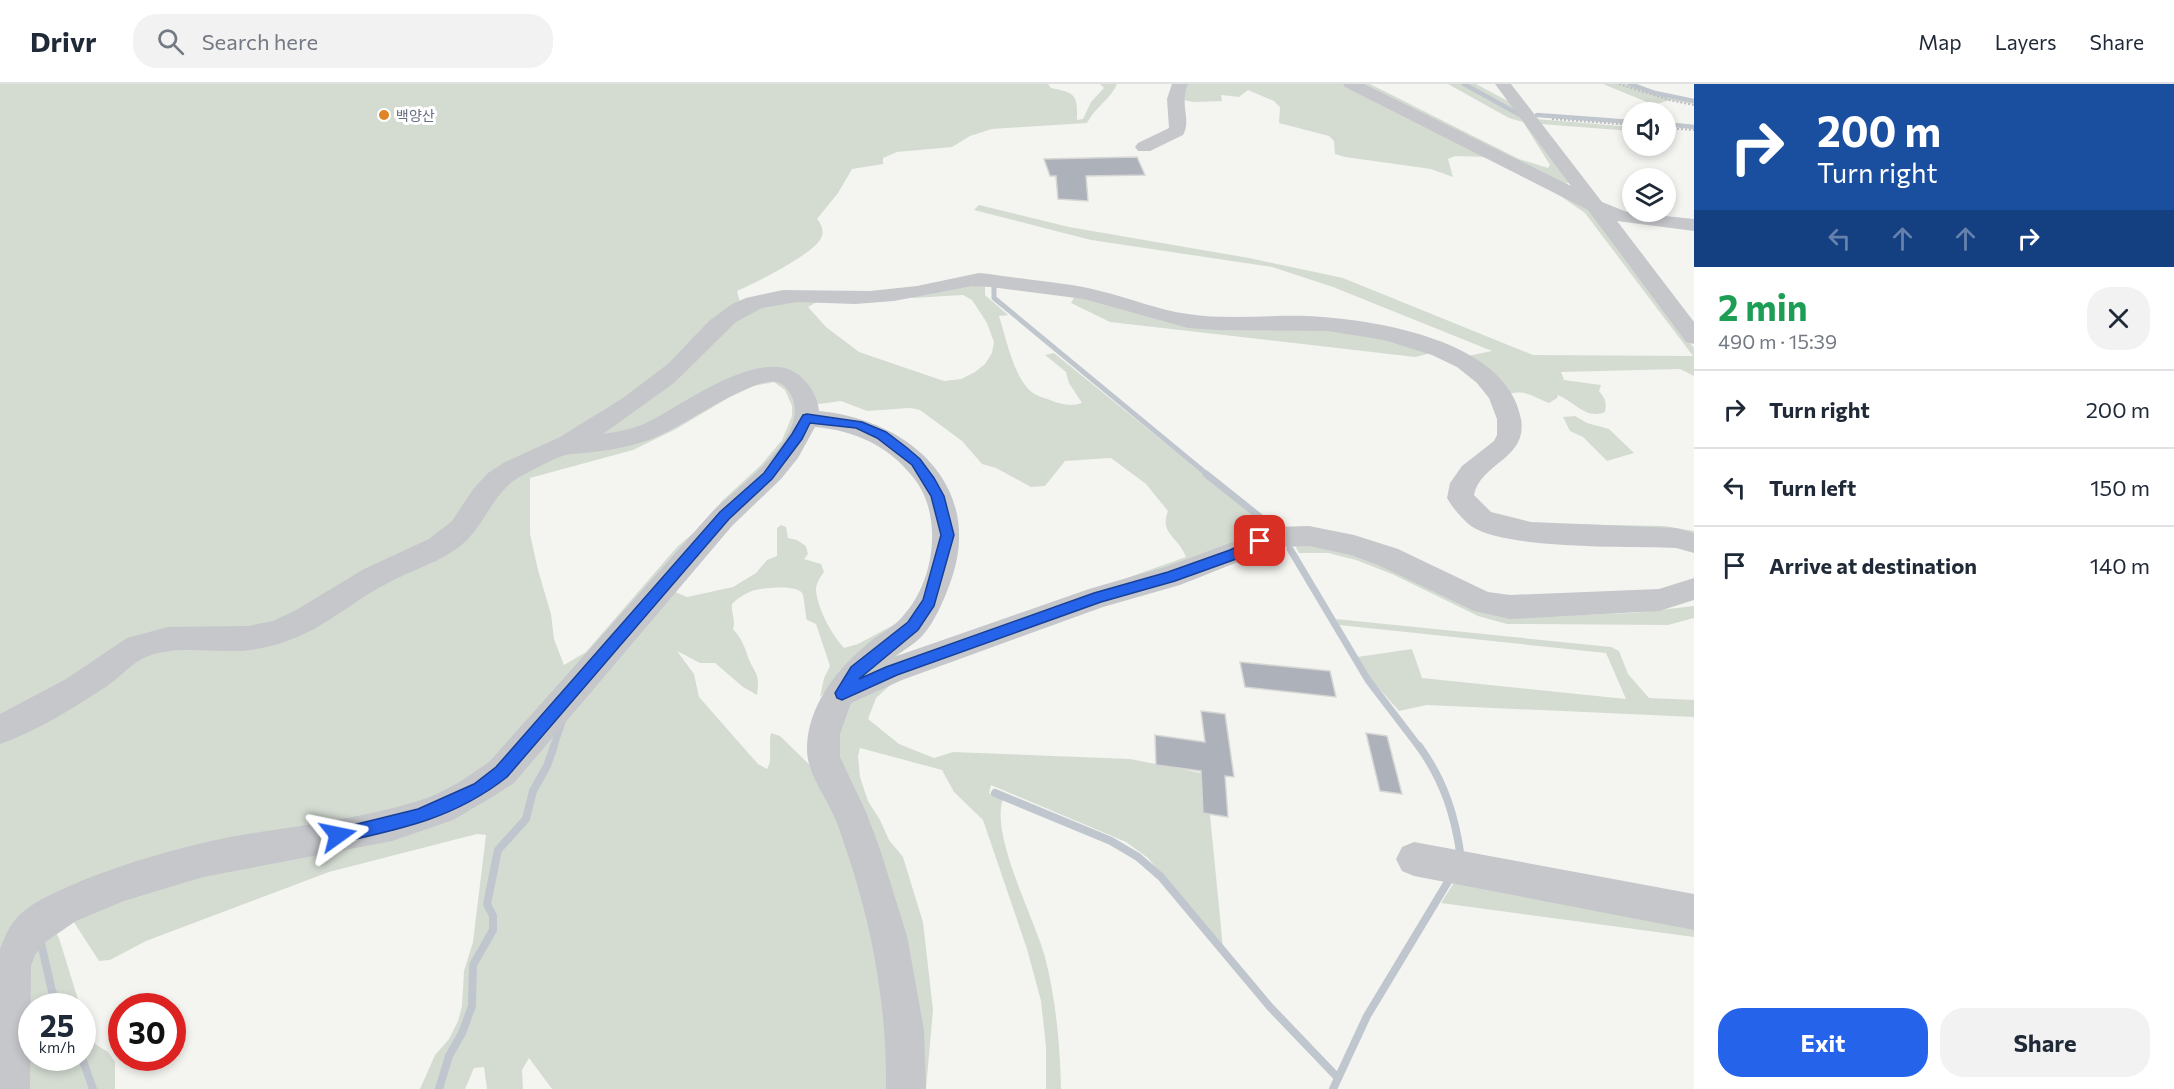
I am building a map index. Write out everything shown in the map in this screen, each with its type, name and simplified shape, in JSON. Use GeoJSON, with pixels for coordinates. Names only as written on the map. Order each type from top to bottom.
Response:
{"type":"FeatureCollection","features":[{"type":"Feature","properties":{"kind":"street"},"geometry":{"type":"LineString","coordinates":[[1144,147],[1177,131],[1179,126],[1174,99],[1180,84]]}},
{"type":"Feature","properties":{"kind":"street"},"geometry":{"type":"LineString","coordinates":[[1351,84],[1595,206],[1623,217],[1694,225]]}},
{"type":"Feature","properties":{"kind":"street"},"geometry":{"type":"LineString","coordinates":[[1503,84],[1694,337]]}},
{"type":"Feature","properties":{"kind":"street"},"geometry":{"type":"LineString","coordinates":[[0,730],[100,674],[137,647],[181,639],[247,639],[287,628],[377,576],[444,543],[461,531],[483,493],[498,479],[517,466],[564,446],[669,376],[684,363],[719,323],[733,312],[751,303],[788,295],[866,297],[903,294],[985,279],[1086,293],[1146,312],[1188,321],[1330,325],[1387,335],[1441,349],[1461,358],[1492,384],[1508,417],[1508,440],[1504,448],[1495,458],[1483,463],[1465,476],[1460,487],[1460,498],[1481,519],[1492,524],[1531,532],[1676,538],[1694,543]]}},
{"type":"Feature","properties":{"kind":"street"},"geometry":{"type":"LineString","coordinates":[[10,1089],[12,966],[18,947],[29,931],[67,906],[137,879],[203,860],[338,835],[418,817],[480,789],[502,772],[724,516],[768,476],[807,418],[806,405],[798,387],[789,377],[776,373],[758,376],[737,384],[683,415],[632,438],[564,446]]}},
{"type":"Feature","properties":{"kind":"street"},"geometry":{"type":"LineString","coordinates":[[807,418],[858,425],[882,435],[902,450],[916,462],[928,478],[937,496],[947,535],[930,602],[913,626],[856,671],[832,706],[823,750],[828,776],[846,804],[877,889],[889,940],[907,1050],[906,1089]]}},
{"type":"Feature","properties":{"kind":"street"},"geometry":{"type":"LineString","coordinates":[[842,693],[891,671],[1099,597],[1170,577],[1274,537],[1308,536],[1354,545],[1388,557],[1484,603],[1510,608],[1545,608],[1659,600],[1694,589]]}},
{"type":"Feature","properties":{"kind":"street"},"geometry":{"type":"LineString","coordinates":[[1414,859],[1694,912]]}},
{"type":"Feature","properties":{"kind":"path"},"geometry":{"type":"LineString","coordinates":[[1619,84],[1661,98],[1694,105]]}},
{"type":"Feature","properties":{"kind":"path"},"geometry":{"type":"LineString","coordinates":[[1527,116],[1622,124]]}},
{"type":"Feature","properties":{"kind":"path"},"geometry":{"type":"LineString","coordinates":[[1676,129],[1694,130]]}},
{"type":"Feature","properties":{"kind":"shaded area"},"geometry":{"type":"Polygon","coordinates":[[[0,84],[1048,84],[1051,88],[1065,91],[1073,96],[1077,104],[1077,120],[1083,119],[1091,102],[1104,88],[1100,84],[1117,84],[1087,123],[992,129],[970,136],[952,147],[897,152],[883,158],[883,164],[852,169],[838,193],[817,219],[823,231],[818,243],[798,259],[737,291],[741,306],[681,362],[536,455],[458,530],[286,625],[183,635],[0,727],[0,84]]]}},
{"type":"Feature","properties":{"kind":"shaded area"},"geometry":{"type":"Polygon","coordinates":[[[1185,84],[1347,84],[1587,205],[1601,220],[1694,348],[1694,376],[1680,369],[1561,372],[1564,380],[1601,385],[1599,391],[1605,400],[1606,409],[1605,412],[1598,414],[1586,412],[1558,395],[1549,403],[1525,393],[1509,394],[1516,420],[1515,442],[1510,451],[1476,478],[1470,486],[1467,497],[1484,514],[1507,523],[1664,526],[1694,531],[1694,538],[1530,529],[1506,525],[1483,517],[1464,498],[1465,490],[1475,474],[1506,451],[1513,433],[1512,422],[1507,401],[1496,383],[1485,372],[1463,357],[1492,351],[1333,287],[1272,267],[1091,240],[974,210],[979,205],[1069,227],[1249,258],[1343,278],[1533,355],[1693,356],[1585,213],[1549,188],[1487,157],[1455,156],[1448,159],[1453,177],[1431,169],[1345,157],[1335,154],[1334,141],[1329,136],[1279,123],[1280,107],[1274,101],[1248,90],[1239,97],[1221,95],[1222,101],[1193,102],[1179,99],[1185,84]]]}},
{"type":"Feature","properties":{"kind":"shaded area"},"geometry":{"type":"Polygon","coordinates":[[[1359,84],[1370,84],[1519,159],[1548,168],[1550,165],[1523,122],[1509,118],[1448,84],[1463,84],[1520,115],[1465,84],[1476,84],[1517,106],[1571,182],[1565,184],[1359,84]]]}},
{"type":"Feature","properties":{"kind":"shaded area"},"geometry":{"type":"Polygon","coordinates":[[[1603,84],[1628,84],[1654,94],[1694,102],[1694,104],[1670,100],[1647,102],[1603,84]]]}},
{"type":"Feature","properties":{"kind":"shaded area"},"geometry":{"type":"Polygon","coordinates":[[[1536,119],[1622,126],[1622,130],[1540,124],[1536,119]]]}},
{"type":"Feature","properties":{"kind":"shaded area"},"geometry":{"type":"Polygon","coordinates":[[[985,282],[985,295],[1008,315],[999,316],[1016,368],[1026,387],[1041,397],[1062,404],[1082,403],[1069,383],[1066,372],[1045,355],[1054,353],[1270,528],[1272,533],[886,667],[890,656],[907,654],[965,635],[1186,557],[1166,525],[1168,511],[1146,484],[1111,458],[1065,461],[1045,486],[1031,487],[996,468],[982,464],[962,441],[920,410],[910,408],[867,411],[841,401],[812,405],[793,374],[708,395],[616,437],[592,433],[753,305],[824,298],[808,307],[826,327],[859,352],[944,381],[961,379],[985,364],[992,353],[994,342],[987,323],[972,300],[963,295],[913,298],[904,296],[985,282]]]}},
{"type":"Feature","properties":{"kind":"shaded area"},"geometry":{"type":"Polygon","coordinates":[[[1076,294],[1145,314],[1331,328],[1440,351],[1415,357],[1110,322],[1071,303],[1076,294]]]}},
{"type":"Feature","properties":{"kind":"shaded area"},"geometry":{"type":"Polygon","coordinates":[[[760,379],[785,380],[801,406],[792,435],[526,732],[449,798],[44,912],[22,993],[18,993],[18,1009],[0,1076],[0,735],[138,651],[269,639],[476,512],[539,460],[595,447],[760,379]],[[774,382],[754,386],[633,450],[530,478],[530,534],[551,614],[554,639],[564,665],[586,652],[677,547],[761,465],[782,440],[792,416],[792,406],[785,390],[774,382]]]}},
{"type":"Feature","properties":{"kind":"shaded area"},"geometry":{"type":"Polygon","coordinates":[[[1575,416],[1587,423],[1609,429],[1634,453],[1607,461],[1583,437],[1570,431],[1563,417],[1575,416]]]}},
{"type":"Feature","properties":{"kind":"shaded area"},"geometry":{"type":"Polygon","coordinates":[[[781,525],[786,527],[788,538],[797,540],[806,546],[808,554],[804,559],[821,564],[824,572],[817,585],[817,598],[826,621],[844,648],[858,644],[901,621],[820,697],[824,678],[830,666],[816,624],[807,620],[803,594],[793,588],[778,587],[752,591],[732,604],[733,629],[742,641],[757,676],[757,695],[743,687],[715,663],[700,663],[677,651],[694,674],[699,697],[758,764],[767,769],[769,765],[771,733],[780,736],[818,773],[857,852],[899,1089],[552,1089],[529,1058],[522,1070],[523,1089],[487,1089],[484,1067],[474,1068],[465,1089],[440,1089],[450,1057],[463,1034],[474,1006],[473,965],[494,930],[494,915],[488,904],[499,851],[526,819],[534,791],[548,767],[562,723],[560,723],[546,767],[533,791],[525,818],[497,850],[486,905],[492,916],[492,930],[471,965],[471,1006],[461,1033],[448,1056],[438,1089],[420,1089],[435,1055],[449,1039],[462,1006],[464,971],[473,942],[486,835],[477,834],[329,872],[146,941],[110,960],[99,961],[68,913],[101,899],[453,811],[673,591],[687,597],[733,587],[756,573],[767,560],[777,556],[777,528],[781,525]]]}},
{"type":"Feature","properties":{"kind":"shaded area"},"geometry":{"type":"Polygon","coordinates":[[[1293,542],[1327,545],[1542,616],[1633,613],[1694,606],[1694,618],[1668,625],[1507,624],[1478,616],[1392,574],[1356,560],[1328,553],[1299,553],[1293,542]]]}},
{"type":"Feature","properties":{"kind":"shaded area"},"geometry":{"type":"Polygon","coordinates":[[[1336,619],[1611,647],[1619,651],[1628,674],[1649,698],[1694,700],[1694,717],[1427,705],[1399,711],[1368,676],[1357,657],[1412,649],[1422,678],[1626,699],[1606,653],[1339,625],[1336,619]]]}},
{"type":"Feature","properties":{"kind":"shaded area"},"geometry":{"type":"Polygon","coordinates":[[[896,680],[876,698],[868,719],[899,744],[934,758],[953,752],[1130,759],[1206,774],[1223,948],[1148,858],[1126,842],[991,785],[989,793],[1003,799],[1001,814],[1008,854],[1040,940],[1049,973],[1057,1022],[1061,1089],[1046,1089],[1046,1047],[1041,1001],[1027,949],[983,820],[954,792],[942,770],[860,748],[858,756],[860,777],[868,801],[889,840],[903,857],[923,922],[933,1010],[926,1089],[835,767],[837,708],[896,680]]]}},
{"type":"Feature","properties":{"kind":"shaded area"},"geometry":{"type":"Polygon","coordinates":[[[1455,881],[1694,923],[1694,937],[1441,903],[1455,881]]]}},
{"type":"Feature","properties":{"kind":"shaded area"},"geometry":{"type":"Polygon","coordinates":[[[50,924],[59,938],[76,993],[55,993],[43,942],[40,943],[52,993],[22,993],[22,963],[27,950],[40,932],[50,924]]]}},
{"type":"Feature","properties":{"kind":"shaded area"},"geometry":{"type":"Polygon","coordinates":[[[96,1045],[108,1052],[108,1071],[115,1071],[115,1089],[94,1089],[88,1071],[96,1071],[96,1045]]]}},
{"type":"Feature","properties":{"kind":"shaded area"},"geometry":{"type":"Polygon","coordinates":[[[22,1071],[85,1071],[91,1089],[22,1089],[22,1071]]]}},
{"type":"Feature","properties":{"kind":"building"},"geometry":{"type":"Polygon","coordinates":[[[1137,157],[1145,175],[1086,176],[1088,201],[1058,199],[1056,176],[1050,176],[1044,159],[1137,157]]]}},
{"type":"Feature","properties":{"kind":"building"},"geometry":{"type":"Polygon","coordinates":[[[1240,662],[1330,671],[1336,697],[1245,687],[1240,662]]]}},
{"type":"Feature","properties":{"kind":"building"},"geometry":{"type":"Polygon","coordinates":[[[1201,711],[1225,714],[1234,777],[1225,776],[1228,817],[1203,813],[1201,771],[1156,765],[1155,735],[1205,742],[1201,711]]]}},
{"type":"Feature","properties":{"kind":"building"},"geometry":{"type":"Polygon","coordinates":[[[1366,733],[1387,736],[1402,794],[1380,791],[1366,733]]]}},
{"type":"Feature","properties":{"kind":"waterway"},"geometry":{"type":"LineString","coordinates":[[1464,84],[1520,115]]}},
{"type":"Feature","properties":{"kind":"waterway"},"geometry":{"type":"LineString","coordinates":[[1630,84],[1655,93],[1694,101]]}},
{"type":"Feature","properties":{"kind":"waterway"},"geometry":{"type":"LineString","coordinates":[[1537,115],[1622,121]]}},
{"type":"Feature","properties":{"kind":"waterway"},"geometry":{"type":"LineString","coordinates":[[1676,125],[1694,127]]}},
{"type":"Feature","properties":{"kind":"waterway"},"geometry":{"type":"LineString","coordinates":[[994,287],[994,298],[1208,475]]}},
{"type":"Feature","properties":{"kind":"waterway"},"geometry":{"type":"LineString","coordinates":[[1206,474],[1275,529]]}},
{"type":"Feature","properties":{"kind":"waterway"},"geometry":{"type":"LineString","coordinates":[[1290,549],[1368,680],[1420,748]]}},
{"type":"Feature","properties":{"kind":"waterway"},"geometry":{"type":"LineString","coordinates":[[553,748],[562,722]]}},
{"type":"Feature","properties":{"kind":"waterway"},"geometry":{"type":"LineString","coordinates":[[439,1089],[449,1056],[462,1033],[472,1006],[473,965],[493,930],[493,916],[487,904],[498,850],[526,819],[533,791],[547,766],[554,746]]}},
{"type":"Feature","properties":{"kind":"waterway"},"geometry":{"type":"LineString","coordinates":[[1419,746],[1442,785],[1455,827],[1461,858]]}},
{"type":"Feature","properties":{"kind":"waterway"},"geometry":{"type":"LineString","coordinates":[[995,793],[1111,841],[1138,857],[1161,877],[1270,1007],[1338,1078]]}},
{"type":"Feature","properties":{"kind":"waterway"},"geometry":{"type":"LineString","coordinates":[[1333,1089],[1367,1016],[1449,880]]}},
{"type":"Feature","properties":{"kind":"waterway"},"geometry":{"type":"LineString","coordinates":[[41,943],[53,993]]}},
{"type":"Feature","properties":{"kind":"waterway"},"geometry":{"type":"LineString","coordinates":[[87,1071],[93,1089]]}},
{"type":"Feature","properties":{"kind":"place","name":"백양산"},"geometry":{"type":"Point","coordinates":[384,115]}},
{"type":"Feature","properties":{"kind":"route"},"geometry":{"type":"LineString","coordinates":[[338,835],[418,817],[480,789],[502,772],[582,676],[724,516],[768,476],[783,457],[807,418],[835,420],[858,425],[882,435],[902,450],[916,462],[928,478],[944,516],[947,535],[930,602],[913,626],[856,671],[842,693],[891,671],[1099,597],[1170,577],[1234,554],[1260,541]]}}]}
